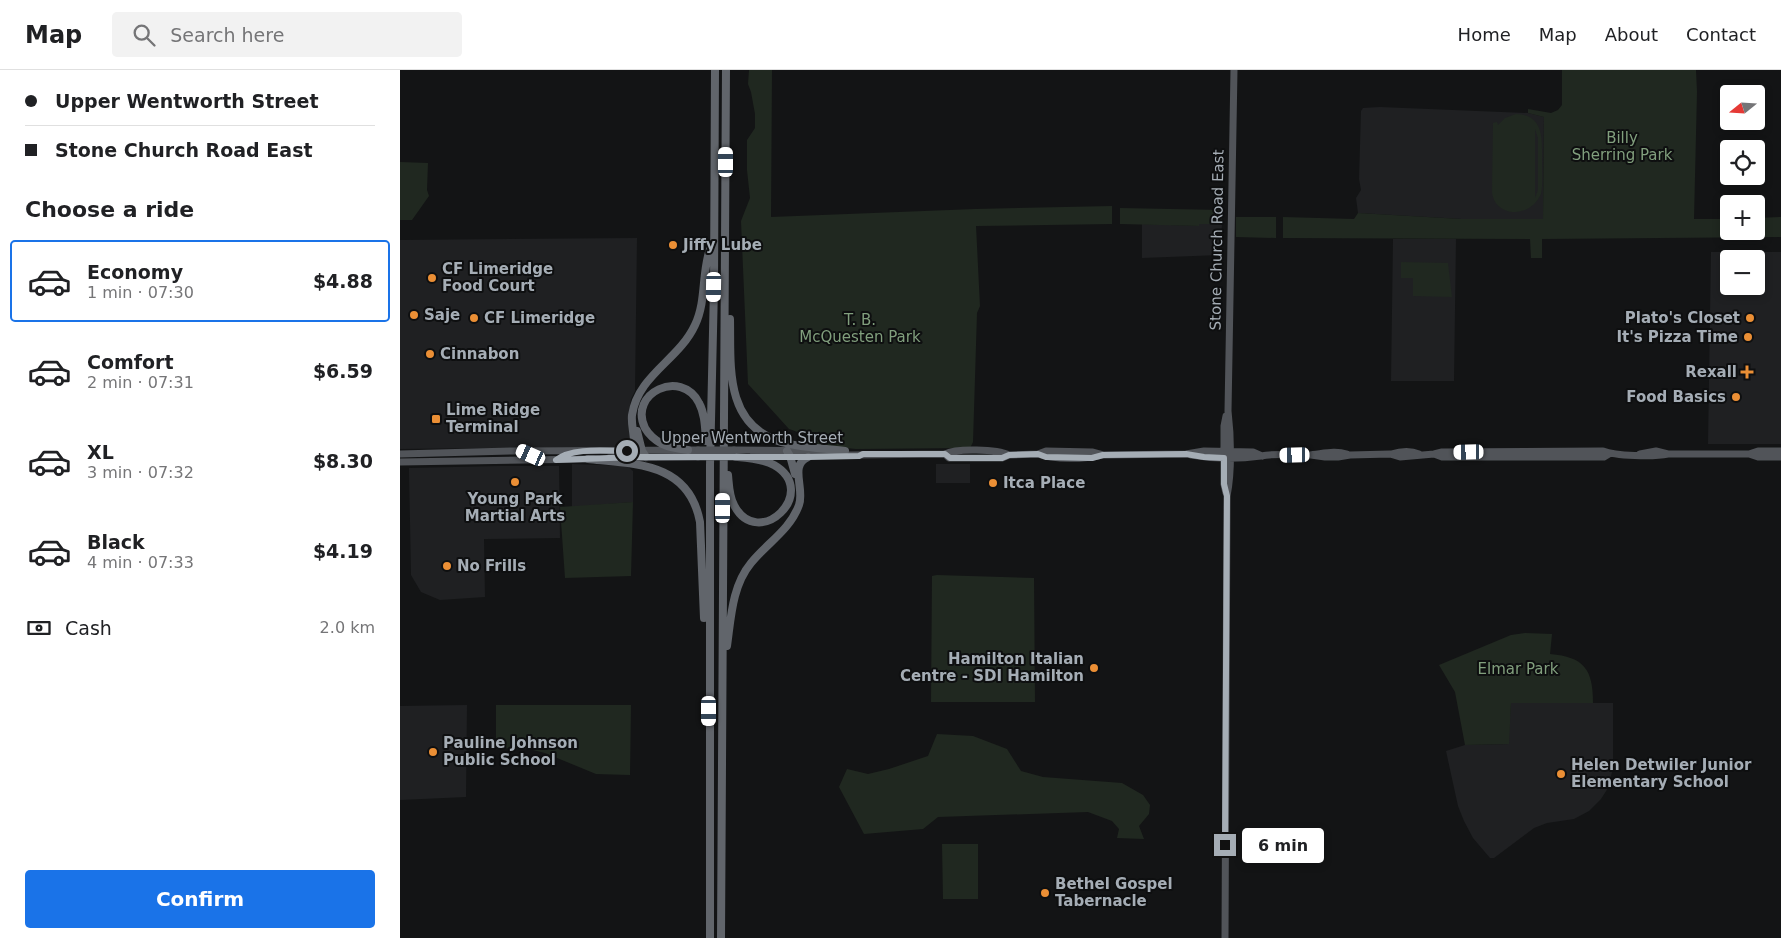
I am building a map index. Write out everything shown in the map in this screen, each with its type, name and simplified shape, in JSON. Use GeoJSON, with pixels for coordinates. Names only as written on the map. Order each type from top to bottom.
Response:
{"type":"FeatureCollection","features":[{"type":"Feature","properties":{"kind":"highway"},"geometry":{"type":"LineString","coordinates":[[710,938],[710,465],[715,70]]}},
{"type":"Feature","properties":{"kind":"highway"},"geometry":{"type":"LineString","coordinates":[[721,938],[726,70]]}},
{"type":"Feature","properties":{"kind":"highway"},"geometry":{"type":"LineString","coordinates":[[726,210],[729,222],[732,376],[734,392],[740,408],[752,425],[776,440],[790,444],[846,451]]}},
{"type":"Feature","properties":{"kind":"highway"},"geometry":{"type":"LineString","coordinates":[[627,451],[634,442],[632,416],[641,388],[681,346],[696,323],[702,301],[708,255],[713,242]]}},
{"type":"Feature","properties":{"kind":"highway"},"geometry":{"type":"LineString","coordinates":[[688,450],[660,443],[651,436],[643,424],[644,404],[652,393],[662,387],[680,387],[697,399],[702,410],[710,465]]}},
{"type":"Feature","properties":{"kind":"highway"},"geometry":{"type":"LineString","coordinates":[[635,404],[635,423],[644,454]]}},
{"type":"Feature","properties":{"kind":"highway"},"geometry":{"type":"LineString","coordinates":[[723,435],[730,494],[737,510],[746,518],[756,522],[776,517],[786,507],[790,498],[790,487],[786,476],[778,468],[768,463],[735,454]]}},
{"type":"Feature","properties":{"kind":"highway"},"geometry":{"type":"LineString","coordinates":[[789,454],[797,486],[794,515]]}},
{"type":"Feature","properties":{"kind":"highway"},"geometry":{"type":"LineString","coordinates":[[587,455],[640,464],[661,470],[676,480],[692,500],[699,515],[701,530],[706,680],[709,692]]}},
{"type":"Feature","properties":{"kind":"highway"},"geometry":{"type":"LineString","coordinates":[[722,662],[726,651],[734,600],[740,579],[750,564],[783,531],[794,515],[801,498],[798,465],[801,460],[808,457]]}},
{"type":"Feature","properties":{"kind":"main road","name":"Stone Church Road East"},"geometry":{"type":"LineString","coordinates":[[1225,938],[1227,496],[1229,484],[1224,426],[1228,411],[1234,70]]}},
{"type":"Feature","properties":{"kind":"main road","name":"Upper Wentworth Street"},"geometry":{"type":"LineString","coordinates":[[400,462],[556,460],[627,451],[644,454],[688,450],[698,453]]}},
{"type":"Feature","properties":{"kind":"main road","name":"Upper Wentworth Street"},"geometry":{"type":"LineString","coordinates":[[400,454],[521,451],[587,455],[789,454],[846,451],[863,454]]}},
{"type":"Feature","properties":{"kind":"main road"},"geometry":{"type":"LineString","coordinates":[[521,451],[531,455],[535,460]]}},
{"type":"Feature","properties":{"kind":"main road","name":"Upper Wentworth Street"},"geometry":{"type":"LineString","coordinates":[[789,454],[808,457],[859,456],[863,454],[945,454],[950,458],[1002,458],[1009,455],[1046,452],[1092,452],[1103,455],[1186,454],[1204,451],[1253,458],[1333,452],[1350,454],[1413,452],[1434,454],[1442,457],[1515,458],[1604,457],[1609,454],[1637,454],[1656,451],[1668,454],[1748,454],[1758,451],[1781,451]]}},
{"type":"Feature","properties":{"kind":"main road"},"geometry":{"type":"LineString","coordinates":[[454,461],[485,452]]}},
{"type":"Feature","properties":{"kind":"main road","name":"Upper Wentworth Street"},"geometry":{"type":"LineString","coordinates":[[1748,454],[1758,457],[1781,457]]}},
{"type":"Feature","properties":{"kind":"shaded area"},"geometry":{"type":"Polygon","coordinates":[[[1380,107],[1528,113],[1544,117],[1543,219],[1461,219],[1358,213],[1356,198],[1361,190],[1359,179],[1361,111],[1363,108],[1380,107]]]}},
{"type":"Feature","properties":{"kind":"shaded area"},"geometry":{"type":"Polygon","coordinates":[[[1142,224],[1199,226],[1199,224],[1222,224],[1220,255],[1142,258],[1142,224]]]}},
{"type":"Feature","properties":{"kind":"shaded area"},"geometry":{"type":"Polygon","coordinates":[[[637,238],[635,391],[631,399],[629,412],[630,444],[624,448],[603,449],[581,447],[400,449],[400,240],[637,238]]]}},
{"type":"Feature","properties":{"kind":"shaded area"},"geometry":{"type":"Polygon","coordinates":[[[1393,239],[1456,239],[1454,381],[1391,381],[1393,239]]]}},
{"type":"Feature","properties":{"kind":"shaded area"},"geometry":{"type":"Polygon","coordinates":[[[1711,252],[1720,252],[1720,295],[1765,295],[1765,252],[1781,252],[1781,444],[1708,444],[1711,252]]]}},
{"type":"Feature","properties":{"kind":"shaded area"},"geometry":{"type":"Polygon","coordinates":[[[572,464],[627,466],[633,471],[633,502],[572,507],[572,464]]]}},
{"type":"Feature","properties":{"kind":"shaded area"},"geometry":{"type":"Polygon","coordinates":[[[936,464],[970,464],[970,483],[936,483],[936,464]]]}},
{"type":"Feature","properties":{"kind":"shaded area"},"geometry":{"type":"Polygon","coordinates":[[[559,466],[560,538],[484,539],[485,597],[440,600],[421,592],[411,575],[409,468],[559,466]]]}},
{"type":"Feature","properties":{"kind":"shaded area","name":"Helen Detwiler Junior Elementary School"},"geometry":{"type":"Polygon","coordinates":[[[1511,703],[1613,703],[1613,768],[1608,788],[1601,799],[1589,811],[1574,819],[1547,823],[1534,828],[1494,858],[1490,858],[1473,838],[1464,821],[1458,806],[1446,751],[1465,745],[1508,744],[1511,703]]]}},
{"type":"Feature","properties":{"kind":"shaded area","name":"Pauline Johnson Public School"},"geometry":{"type":"Polygon","coordinates":[[[467,705],[466,797],[400,800],[400,706],[467,705]]]}},
{"type":"Feature","properties":{"kind":"green space","name":"T. B. McQuesten Park"},"geometry":{"type":"Polygon","coordinates":[[[749,70],[772,70],[771,217],[1112,206],[1112,224],[976,226],[980,306],[977,313],[973,442],[970,448],[856,449],[815,445],[815,438],[789,429],[748,384],[741,221],[750,198],[747,170],[747,140],[755,128],[755,114],[748,84],[749,70]]]}},
{"type":"Feature","properties":{"kind":"green space","name":"Billy Sherring Park"},"geometry":{"type":"Polygon","coordinates":[[[1562,70],[1696,70],[1694,219],[1720,219],[1720,238],[1542,239],[1542,258],[1531,258],[1530,239],[1283,238],[1283,217],[1354,219],[1358,213],[1461,219],[1543,219],[1544,117],[1528,113],[1528,109],[1551,113],[1558,110],[1562,105],[1562,70]]]}},
{"type":"Feature","properties":{"kind":"green space"},"geometry":{"type":"Polygon","coordinates":[[[1516,114],[1525,115],[1532,119],[1540,130],[1542,146],[1541,194],[1535,203],[1528,208],[1512,212],[1504,210],[1498,205],[1492,190],[1493,123],[1497,122],[1498,125],[1505,118],[1516,114]],[[1535,129],[1535,198],[1538,190],[1538,138],[1535,129]]]}},
{"type":"Feature","properties":{"kind":"green space"},"geometry":{"type":"Polygon","coordinates":[[[400,162],[428,163],[427,190],[429,196],[412,220],[400,220],[400,162]]]}},
{"type":"Feature","properties":{"kind":"green space"},"geometry":{"type":"Polygon","coordinates":[[[1120,208],[1222,210],[1222,224],[1199,224],[1199,226],[1120,224],[1120,208]]]}},
{"type":"Feature","properties":{"kind":"green space"},"geometry":{"type":"Polygon","coordinates":[[[1236,217],[1276,217],[1276,238],[1236,237],[1236,217]]]}},
{"type":"Feature","properties":{"kind":"green space","name":"Billy Sherring Park"},"geometry":{"type":"Polygon","coordinates":[[[1781,217],[1781,237],[1765,237],[1765,218],[1781,217]]]}},
{"type":"Feature","properties":{"kind":"green space"},"geometry":{"type":"Polygon","coordinates":[[[1401,262],[1448,263],[1452,297],[1413,296],[1413,278],[1401,278],[1401,262]]]}},
{"type":"Feature","properties":{"kind":"green space"},"geometry":{"type":"Polygon","coordinates":[[[633,502],[631,576],[565,578],[560,507],[633,502]]]}},
{"type":"Feature","properties":{"kind":"green space"},"geometry":{"type":"Polygon","coordinates":[[[932,576],[1034,578],[1035,702],[931,702],[932,576]]]}},
{"type":"Feature","properties":{"kind":"green space","name":"Elmar Park"},"geometry":{"type":"Polygon","coordinates":[[[1525,633],[1552,634],[1550,654],[1571,658],[1584,667],[1591,681],[1593,703],[1511,703],[1509,744],[1465,745],[1455,692],[1439,665],[1511,635],[1525,633]]]}},
{"type":"Feature","properties":{"kind":"green space"},"geometry":{"type":"Polygon","coordinates":[[[496,705],[631,705],[630,775],[596,774],[545,753],[529,749],[496,748],[496,705]]]}},
{"type":"Feature","properties":{"kind":"green space"},"geometry":{"type":"Polygon","coordinates":[[[937,734],[973,736],[1007,749],[1021,771],[1043,777],[1122,783],[1143,795],[1150,805],[1149,814],[1139,826],[1144,839],[1117,838],[1119,829],[1112,821],[1088,812],[938,817],[923,829],[864,834],[839,787],[847,769],[868,774],[928,756],[937,734]]]}},
{"type":"Feature","properties":{"kind":"green space"},"geometry":{"type":"Polygon","coordinates":[[[942,844],[978,844],[978,899],[943,899],[942,844]]]}},
{"type":"Feature","properties":{"kind":"place","name":"Jiffy Lube"},"geometry":{"type":"Point","coordinates":[673,245]}},
{"type":"Feature","properties":{"kind":"place","name":"CF Limeridge Food Court"},"geometry":{"type":"Point","coordinates":[432,278]}},
{"type":"Feature","properties":{"kind":"place","name":"Saje"},"geometry":{"type":"Point","coordinates":[414,315]}},
{"type":"Feature","properties":{"kind":"place","name":"CF Limeridge"},"geometry":{"type":"Point","coordinates":[474,318]}},
{"type":"Feature","properties":{"kind":"place","name":"Plato's Closet"},"geometry":{"type":"Point","coordinates":[1750,318]}},
{"type":"Feature","properties":{"kind":"place","name":"It's Pizza Time"},"geometry":{"type":"Point","coordinates":[1748,337]}},
{"type":"Feature","properties":{"kind":"place","name":"Cinnabon"},"geometry":{"type":"Point","coordinates":[430,354]}},
{"type":"Feature","properties":{"kind":"place","name":"Rexall"},"geometry":{"type":"Point","coordinates":[1747,372]}},
{"type":"Feature","properties":{"kind":"place","name":"Food Basics"},"geometry":{"type":"Point","coordinates":[1736,397]}},
{"type":"Feature","properties":{"kind":"place","name":"Lime Ridge Terminal"},"geometry":{"type":"Point","coordinates":[436,419]}},
{"type":"Feature","properties":{"kind":"place","name":"Young Park Martial Arts"},"geometry":{"type":"Point","coordinates":[515,482]}},
{"type":"Feature","properties":{"kind":"place","name":"Itca Place"},"geometry":{"type":"Point","coordinates":[993,483]}},
{"type":"Feature","properties":{"kind":"place","name":"No Frills"},"geometry":{"type":"Point","coordinates":[447,566]}},
{"type":"Feature","properties":{"kind":"place","name":"Hamilton Italian Centre - SDI Hamilton"},"geometry":{"type":"Point","coordinates":[1094,668]}},
{"type":"Feature","properties":{"kind":"place","name":"Pauline Johnson Public School"},"geometry":{"type":"Point","coordinates":[433,752]}},
{"type":"Feature","properties":{"kind":"place","name":"Helen Detwiler Junior Elementary School"},"geometry":{"type":"Point","coordinates":[1561,774]}},
{"type":"Feature","properties":{"kind":"place","name":"Bethel Gospel Tabernacle"},"geometry":{"type":"Point","coordinates":[1045,893]}},
{"type":"Feature","properties":{"kind":"route"},"geometry":{"type":"LineString","coordinates":[[627,451],[586,451],[565,455],[556,460],[636,457],[808,457],[859,456],[863,454],[945,454],[950,458],[1002,458],[1009,455],[1038,454],[1046,457],[1092,458],[1103,455],[1186,454],[1224,458],[1224,484],[1227,496],[1225,845]]}}]}
